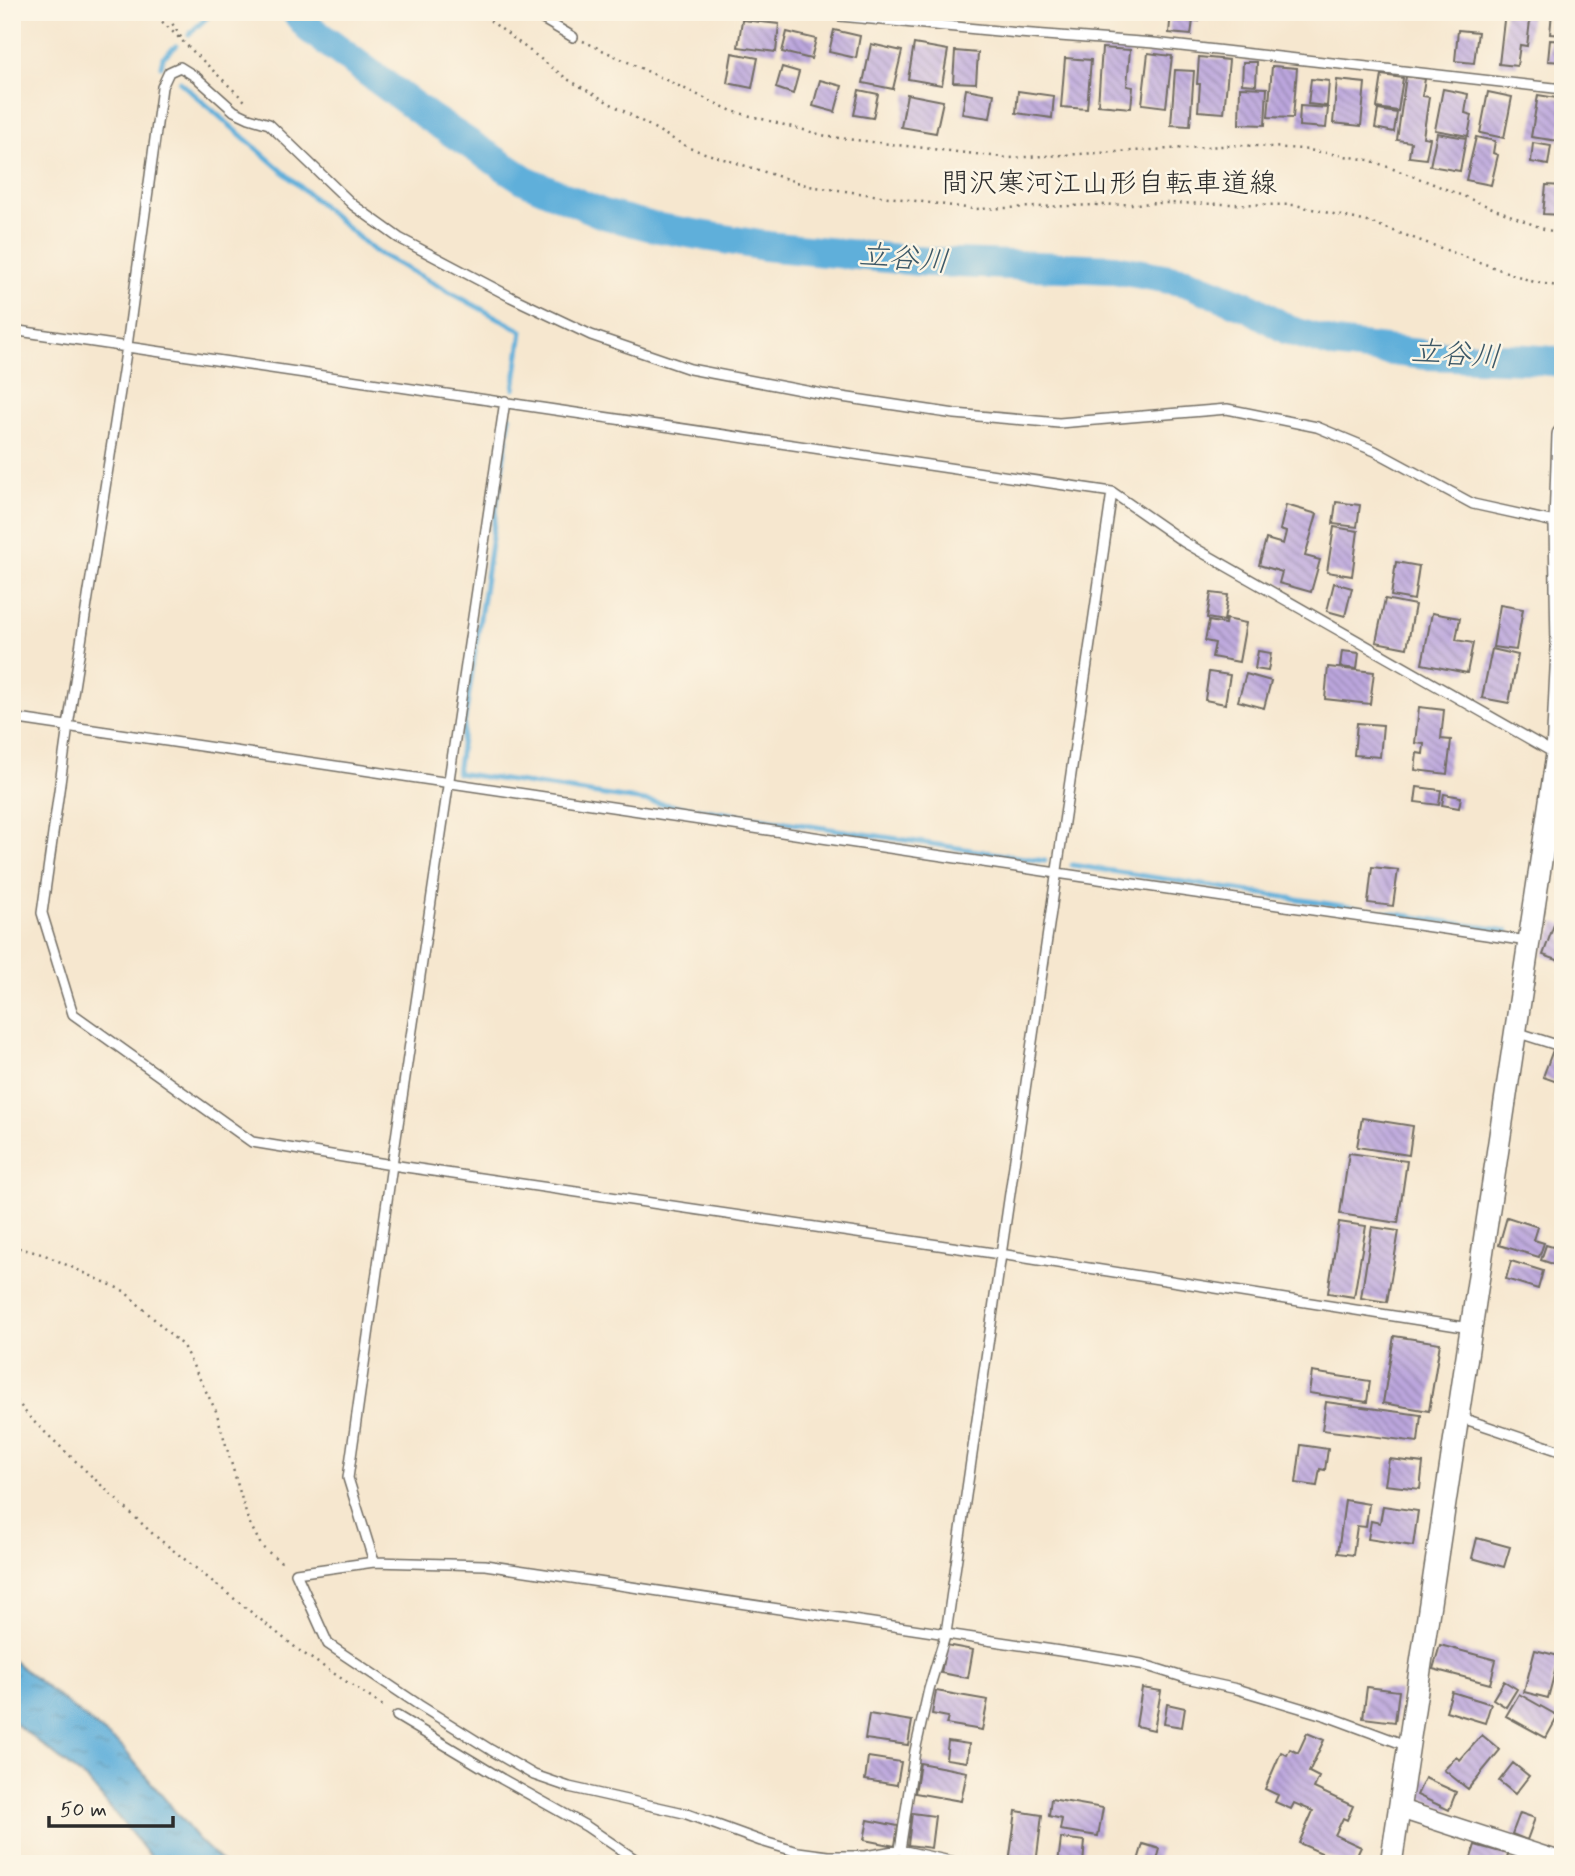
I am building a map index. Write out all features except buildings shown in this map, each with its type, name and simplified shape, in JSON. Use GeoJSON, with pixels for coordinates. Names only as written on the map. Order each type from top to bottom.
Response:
{"type":"FeatureCollection","features":[{"type":"Feature","properties":{"kind":"street"},"geometry":{"type":"LineString","coordinates":[[1391,1864],[1528,941],[1560,755],[1563,435]]}},
{"type":"Feature","properties":{"kind":"street"},"geometry":{"type":"LineString","coordinates":[[1400,1809],[1563,1862]]}},
{"type":"Feature","properties":{"kind":"lane"},"geometry":{"type":"LineString","coordinates":[[531,12],[573,37]]}},
{"type":"Feature","properties":{"kind":"lane"},"geometry":{"type":"LineString","coordinates":[[826,12],[840,16],[994,31],[1154,43],[1563,89]]}},
{"type":"Feature","properties":{"kind":"lane"},"geometry":{"type":"LineString","coordinates":[[1472,1328],[252,1142],[73,1014],[42,913],[127,346],[162,87],[169,72],[180,67],[196,77],[234,111],[269,124],[353,205],[400,237],[511,297],[591,335],[690,369],[822,394],[955,414],[1059,423],[1227,409],[1317,427],[1375,452],[1473,504],[1561,523]]}},
{"type":"Feature","properties":{"kind":"lane"},"geometry":{"type":"LineString","coordinates":[[12,330],[1112,492],[1184,542],[1560,755]]}},
{"type":"Feature","properties":{"kind":"lane"},"geometry":{"type":"LineString","coordinates":[[374,1562],[348,1478],[505,401]]}},
{"type":"Feature","properties":{"kind":"lane"},"geometry":{"type":"LineString","coordinates":[[900,1850],[915,1751],[929,1689],[946,1633],[1112,492]]}},
{"type":"Feature","properties":{"kind":"lane"},"geometry":{"type":"LineString","coordinates":[[12,718],[1528,941]]}},
{"type":"Feature","properties":{"kind":"lane"},"geometry":{"type":"LineString","coordinates":[[1516,1032],[1563,1046]]}},
{"type":"Feature","properties":{"kind":"lane"},"geometry":{"type":"LineString","coordinates":[[1459,1417],[1563,1452]]}},
{"type":"Feature","properties":{"kind":"lane"},"geometry":{"type":"LineString","coordinates":[[964,1864],[900,1850],[865,1856],[828,1856],[798,1852],[684,1813],[569,1787],[534,1775],[419,1705],[328,1644],[296,1573],[374,1562],[485,1565],[946,1633],[1142,1664],[1315,1712],[1408,1746]]}},
{"type":"Feature","properties":{"kind":"lane"},"geometry":{"type":"LineString","coordinates":[[397,1716],[586,1826],[642,1864]]}},
{"type":"Feature","properties":{"kind":"path"},"geometry":{"type":"LineString","coordinates":[[152,12],[269,124]]}},
{"type":"Feature","properties":{"kind":"path"},"geometry":{"type":"LineString","coordinates":[[165,12],[185,43]]}},
{"type":"Feature","properties":{"kind":"path","name":"間沢寒河江山形自転車道線"},"geometry":{"type":"LineString","coordinates":[[479,12],[567,79],[689,148],[810,187],[975,209],[1162,202],[1295,205],[1372,223],[1534,282],[1563,287]]}},
{"type":"Feature","properties":{"kind":"path"},"geometry":{"type":"LineString","coordinates":[[573,37],[732,111],[831,136],[1009,158],[1240,145],[1302,149],[1369,160],[1563,234]]}},
{"type":"Feature","properties":{"kind":"path"},"geometry":{"type":"LineString","coordinates":[[12,1246],[45,1255],[124,1291],[183,1346],[216,1411],[248,1520],[262,1547],[296,1573]]}},
{"type":"Feature","properties":{"kind":"path"},"geometry":{"type":"LineString","coordinates":[[12,1395],[31,1419],[154,1535],[300,1651],[397,1716]]}},
{"type":"Feature","properties":{"kind":"water"},"geometry":{"type":"Polygon","coordinates":[[[12,1660],[122,1747],[197,1838],[224,1864],[158,1864],[88,1781],[12,1721],[12,1660]]]}},
{"type":"Feature","properties":{"kind":"waterway"},"geometry":{"type":"LineString","coordinates":[[189,34],[213,12]]}},
{"type":"Feature","properties":{"kind":"waterway","name":"立谷川"},"geometry":{"type":"LineString","coordinates":[[296,12],[310,29],[430,118],[525,180],[603,214],[653,227],[765,246],[929,262],[1114,269],[1186,282],[1251,308],[1288,330],[1334,344],[1427,355],[1563,362]]}},
{"type":"Feature","properties":{"kind":"waterway"},"geometry":{"type":"LineString","coordinates":[[161,66],[163,57],[176,46]]}},
{"type":"Feature","properties":{"kind":"waterway"},"geometry":{"type":"LineString","coordinates":[[180,82],[374,251],[522,331],[514,389]]}},
{"type":"Feature","properties":{"kind":"waterway"},"geometry":{"type":"LineString","coordinates":[[510,416],[457,773],[1045,861]]}},
{"type":"Feature","properties":{"kind":"waterway"},"geometry":{"type":"LineString","coordinates":[[1072,865],[1508,931]]}}]}
